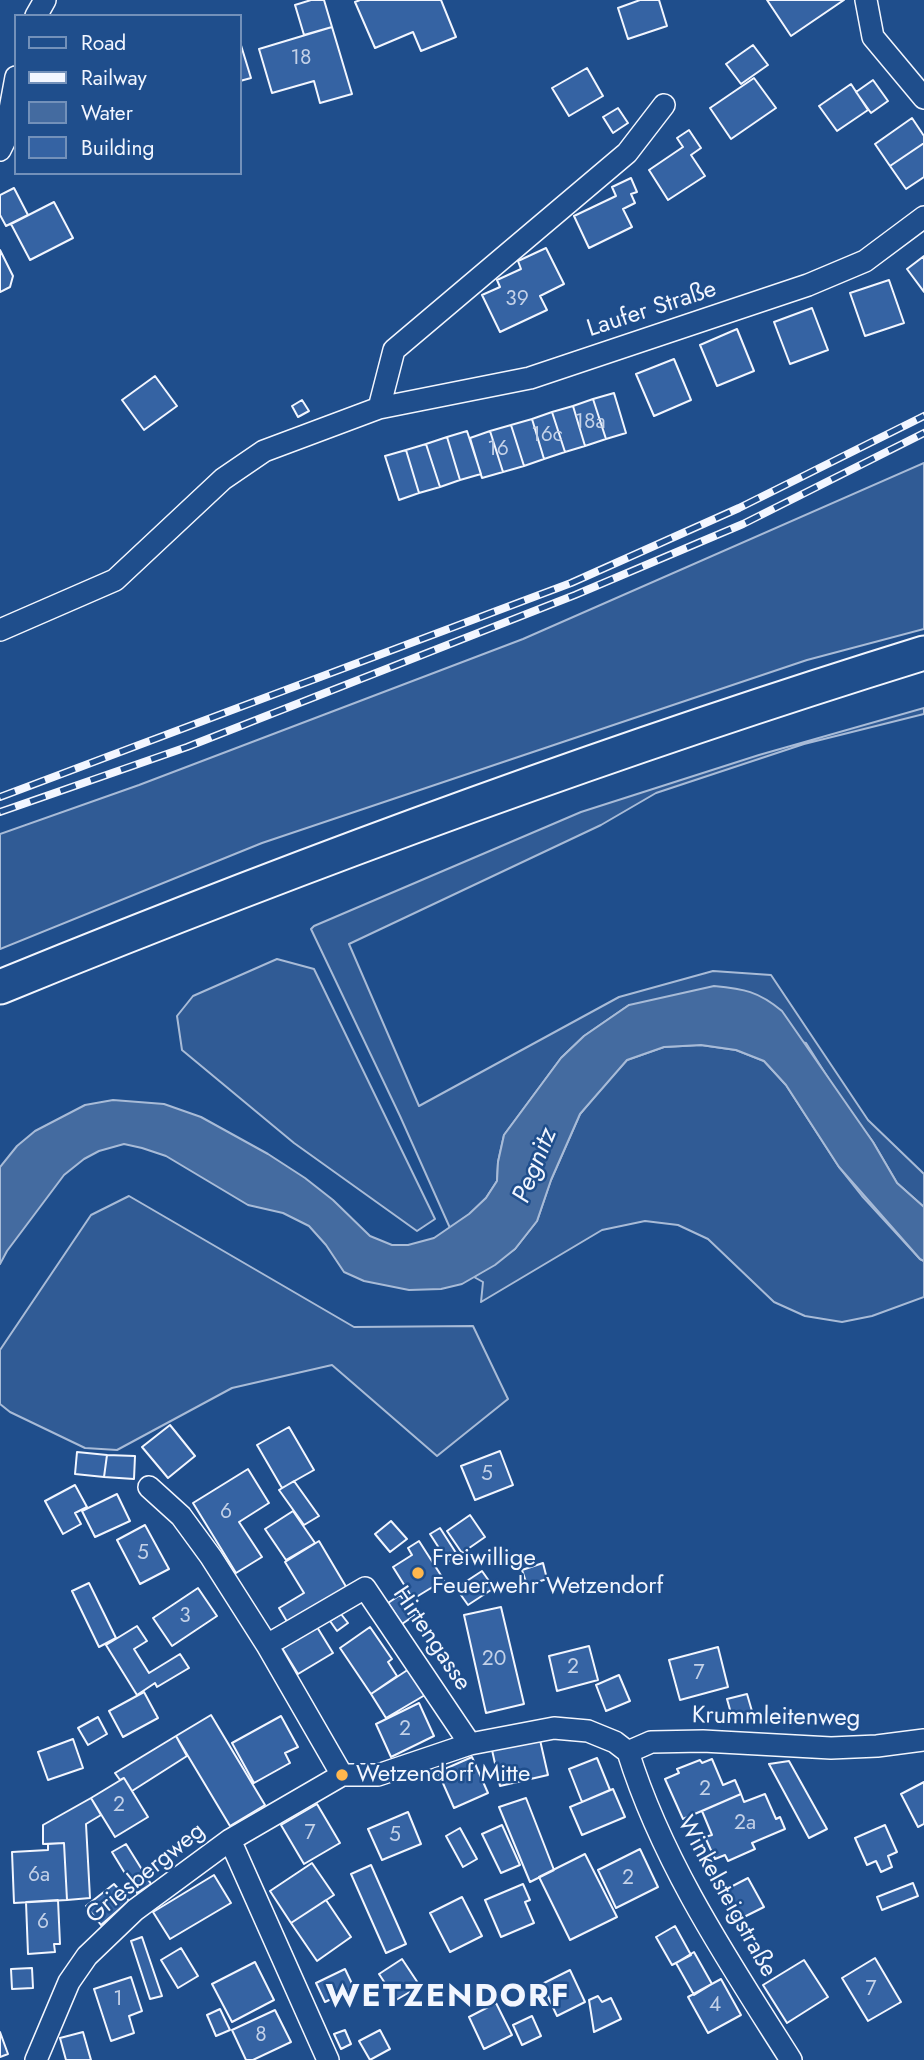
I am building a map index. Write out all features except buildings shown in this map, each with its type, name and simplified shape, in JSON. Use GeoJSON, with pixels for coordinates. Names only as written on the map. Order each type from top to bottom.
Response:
{"type":"FeatureCollection","features":[{"type":"Feature","properties":{"kind":"main road"},"geometry":{"type":"LineString","coordinates":[[0,987],[157,923],[416,825],[765,702],[924,653]]}},
{"type":"Feature","properties":{"kind":"street"},"geometry":{"type":"LineString","coordinates":[[866,0],[873,37],[924,98]]}},
{"type":"Feature","properties":{"kind":"street"},"geometry":{"type":"LineString","coordinates":[[0,150],[4,142],[14,88]]}},
{"type":"Feature","properties":{"kind":"street"},"geometry":{"type":"LineString","coordinates":[[379,408],[394,349],[627,153],[664,105]]}},
{"type":"Feature","properties":{"kind":"street","name":"Laufer Straße"},"geometry":{"type":"LineString","coordinates":[[0,629],[115,580],[223,479],[264,451],[379,408],[530,378],[808,285],[865,261],[924,217]]}},
{"type":"Feature","properties":{"kind":"street"},"geometry":{"type":"LineString","coordinates":[[149,1487],[181,1516],[211,1557],[267,1645],[342,1776],[378,1775],[470,1744],[554,1728],[588,1731],[615,1742],[628,1752]]}},
{"type":"Feature","properties":{"kind":"street","name":"Hirtengasse"},"geometry":{"type":"LineString","coordinates":[[267,1645],[365,1588],[470,1744]]}},
{"type":"Feature","properties":{"kind":"street","name":"Krummleitenweg"},"geometry":{"type":"LineString","coordinates":[[628,1752],[651,1742],[704,1741],[831,1748],[924,1740]]}},
{"type":"Feature","properties":{"kind":"street","name":"Winkelsteigstraße"},"geometry":{"type":"LineString","coordinates":[[628,1752],[637,1782],[672,1864],[744,1986],[792,2060]]}},
{"type":"Feature","properties":{"kind":"street","name":"Griesbergweg"},"geometry":{"type":"LineString","coordinates":[[36,2060],[69,1982],[87,1956],[135,1910],[230,1840],[342,1776]]}},
{"type":"Feature","properties":{"kind":"street"},"geometry":{"type":"LineString","coordinates":[[230,1840],[328,2060]]}},
{"type":"Feature","properties":{"kind":"shaded area"},"geometry":{"type":"Polygon","coordinates":[[[924,463],[924,629],[807,660],[262,843],[0,949],[0,834],[139,785],[523,639],[924,463]]]}},
{"type":"Feature","properties":{"kind":"shaded area"},"geometry":{"type":"Polygon","coordinates":[[[924,708],[924,714],[804,744],[656,793],[601,825],[349,944],[419,1106],[619,997],[713,971],[771,975],[868,1120],[924,1174],[924,1207],[897,1183],[873,1142],[842,1100],[806,1043],[629,1005],[584,1036],[561,1058],[504,1135],[497,1181],[486,1198],[450,1228],[311,929],[581,812],[759,755],[924,708]]]}},
{"type":"Feature","properties":{"kind":"shaded area"},"geometry":{"type":"Polygon","coordinates":[[[277,959],[314,969],[435,1219],[417,1231],[294,1143],[182,1050],[177,1016],[193,996],[277,959]]]}},
{"type":"Feature","properties":{"kind":"shaded area"},"geometry":{"type":"Polygon","coordinates":[[[701,1045],[736,1050],[764,1061],[786,1085],[839,1167],[862,1196],[924,1261],[924,1297],[872,1316],[842,1322],[805,1316],[774,1302],[708,1239],[678,1225],[645,1221],[602,1230],[481,1302],[483,1282],[474,1277],[515,1249],[537,1221],[551,1180],[580,1114],[609,1079],[627,1060],[664,1047],[701,1045]]]}},
{"type":"Feature","properties":{"kind":"shaded area"},"geometry":{"type":"Polygon","coordinates":[[[129,1196],[354,1327],[473,1326],[508,1399],[437,1456],[332,1365],[232,1388],[117,1450],[85,1448],[10,1412],[0,1404],[0,1350],[91,1215],[129,1196]]]}},
{"type":"Feature","properties":{"kind":"water","name":"Pegnitz"},"geometry":{"type":"Polygon","coordinates":[[[714,986],[750,992],[782,1011],[873,1142],[897,1183],[924,1207],[924,1261],[839,1167],[786,1085],[764,1061],[736,1050],[701,1045],[664,1047],[627,1060],[580,1114],[551,1180],[537,1221],[515,1249],[495,1265],[462,1284],[441,1289],[409,1290],[364,1281],[344,1272],[309,1226],[283,1213],[248,1205],[166,1156],[124,1144],[99,1151],[64,1175],[0,1264],[0,1167],[17,1146],[35,1131],[85,1105],[113,1100],[164,1104],[201,1117],[305,1178],[333,1200],[370,1236],[392,1245],[408,1245],[434,1238],[469,1214],[486,1198],[497,1181],[504,1135],[561,1058],[584,1036],[629,1005],[714,986]]]}},
{"type":"Feature","properties":{"kind":"railway"},"geometry":{"type":"LineString","coordinates":[[0,797],[571,583],[739,508],[924,416]]}},
{"type":"Feature","properties":{"kind":"railway"},"geometry":{"type":"LineString","coordinates":[[0,812],[187,747],[575,595],[743,524],[924,433]]}},
{"type":"Feature","properties":{"kind":"place","name":"Freiwillige Feuerwehr Wetzendorf"},"geometry":{"type":"Point","coordinates":[418,1573]}},
{"type":"Feature","properties":{"kind":"place","name":"Wetzendorf Mitte"},"geometry":{"type":"Point","coordinates":[342,1775]}},
{"type":"Feature","properties":{"kind":"district","name":"WETZENDORF"},"geometry":{"type":"Point","coordinates":[448,1998]}}]}
